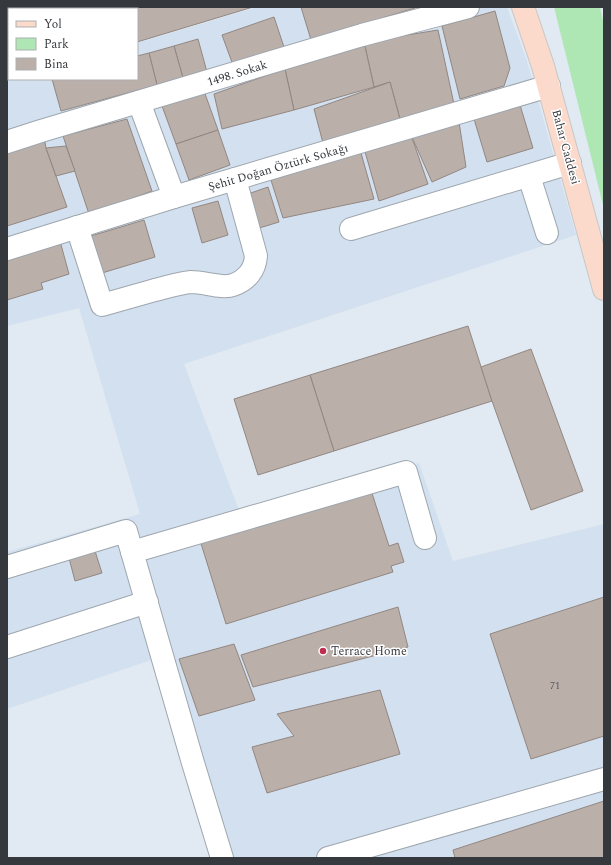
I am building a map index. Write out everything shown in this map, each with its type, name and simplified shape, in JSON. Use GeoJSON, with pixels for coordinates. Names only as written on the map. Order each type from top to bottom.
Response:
{"type":"FeatureCollection","features":[{"type":"Feature","properties":{"kind":"main road","name":"Bahar Caddesi"},"geometry":{"type":"LineString","coordinates":[[523,7],[544,66],[604,289]]}},
{"type":"Feature","properties":{"kind":"street","name":"1498. Sokak"},"geometry":{"type":"LineString","coordinates":[[7,142],[362,35],[468,7]]}},
{"type":"Feature","properties":{"kind":"street","name":"Şehit Doğan Öztürk Sokağı"},"geometry":{"type":"LineString","coordinates":[[7,249],[174,197],[549,86]]}},
{"type":"Feature","properties":{"kind":"street"},"geometry":{"type":"LineString","coordinates":[[139,102],[174,197]]}},
{"type":"Feature","properties":{"kind":"street"},"geometry":{"type":"LineString","coordinates":[[351,229],[570,163]]}},
{"type":"Feature","properties":{"kind":"street"},"geometry":{"type":"LineString","coordinates":[[529,176],[547,233]]}},
{"type":"Feature","properties":{"kind":"street"},"geometry":{"type":"LineString","coordinates":[[77,227],[102,305],[178,284],[203,282],[225,287],[234,285],[242,281],[251,273],[254,268],[256,256],[235,180]]}},
{"type":"Feature","properties":{"kind":"street"},"geometry":{"type":"LineString","coordinates":[[132,552],[406,472],[425,538]]}},
{"type":"Feature","properties":{"kind":"street"},"geometry":{"type":"LineString","coordinates":[[7,567],[126,531],[222,858]]}},
{"type":"Feature","properties":{"kind":"street"},"geometry":{"type":"LineString","coordinates":[[7,647],[147,602]]}},
{"type":"Feature","properties":{"kind":"street"},"geometry":{"type":"LineString","coordinates":[[328,858],[604,779]]}},
{"type":"Feature","properties":{"kind":"shaded area"},"geometry":{"type":"Polygon","coordinates":[[[257,7],[507,7],[527,61],[576,235],[184,364],[240,513],[419,463],[453,561],[604,524],[604,858],[216,858],[151,660],[7,709],[7,552],[140,514],[79,308],[7,326],[7,81],[138,80],[138,43],[257,7]]]}},
{"type":"Feature","properties":{"kind":"green space"},"geometry":{"type":"Polygon","coordinates":[[[554,7],[600,7],[604,25],[604,209],[554,7]]]}},
{"type":"Feature","properties":{"kind":"building"},"geometry":{"type":"Polygon","coordinates":[[[7,7],[253,7],[138,42],[138,8],[8,8],[7,80],[7,7]]]}},
{"type":"Feature","properties":{"kind":"building"},"geometry":{"type":"Polygon","coordinates":[[[301,7],[418,7],[311,40],[301,7]]]}},
{"type":"Feature","properties":{"kind":"building"},"geometry":{"type":"Polygon","coordinates":[[[495,11],[510,68],[504,86],[460,99],[442,26],[495,11]]]}},
{"type":"Feature","properties":{"kind":"building"},"geometry":{"type":"Polygon","coordinates":[[[274,17],[284,47],[233,65],[222,35],[274,17]]]}},
{"type":"Feature","properties":{"kind":"building"},"geometry":{"type":"Polygon","coordinates":[[[438,30],[454,104],[400,119],[390,82],[374,87],[364,42],[438,30]]]}},
{"type":"Feature","properties":{"kind":"building"},"geometry":{"type":"Polygon","coordinates":[[[198,39],[207,72],[183,78],[174,46],[198,39]]]}},
{"type":"Feature","properties":{"kind":"building"},"geometry":{"type":"Polygon","coordinates":[[[364,42],[374,87],[294,110],[285,69],[364,42]]]}},
{"type":"Feature","properties":{"kind":"building"},"geometry":{"type":"Polygon","coordinates":[[[174,46],[183,78],[157,85],[149,53],[174,46]]]}},
{"type":"Feature","properties":{"kind":"building"},"geometry":{"type":"Polygon","coordinates":[[[149,53],[157,85],[61,111],[52,80],[138,80],[138,56],[149,53]]]}},
{"type":"Feature","properties":{"kind":"building"},"geometry":{"type":"Polygon","coordinates":[[[285,69],[294,110],[222,129],[214,94],[285,69]]]}},
{"type":"Feature","properties":{"kind":"building"},"geometry":{"type":"Polygon","coordinates":[[[390,82],[400,119],[323,143],[314,109],[390,82]]]}},
{"type":"Feature","properties":{"kind":"building"},"geometry":{"type":"Polygon","coordinates":[[[204,91],[218,130],[176,144],[162,106],[204,91]]]}},
{"type":"Feature","properties":{"kind":"building"},"geometry":{"type":"Polygon","coordinates":[[[520,105],[533,148],[487,162],[474,119],[520,105]]]}},
{"type":"Feature","properties":{"kind":"building"},"geometry":{"type":"Polygon","coordinates":[[[127,119],[152,191],[89,214],[63,136],[127,119]]]}},
{"type":"Feature","properties":{"kind":"building"},"geometry":{"type":"Polygon","coordinates":[[[459,122],[466,167],[432,182],[411,135],[459,122]]]}},
{"type":"Feature","properties":{"kind":"building"},"geometry":{"type":"Polygon","coordinates":[[[218,130],[230,165],[189,180],[176,144],[218,130]]]}},
{"type":"Feature","properties":{"kind":"building"},"geometry":{"type":"Polygon","coordinates":[[[411,135],[428,184],[379,201],[364,148],[411,135]]]}},
{"type":"Feature","properties":{"kind":"building"},"geometry":{"type":"Polygon","coordinates":[[[44,137],[46,148],[67,207],[7,226],[7,148],[44,137]]]}},
{"type":"Feature","properties":{"kind":"building"},"geometry":{"type":"Polygon","coordinates":[[[66,146],[75,171],[56,176],[46,148],[66,146]]]}},
{"type":"Feature","properties":{"kind":"building"},"geometry":{"type":"Polygon","coordinates":[[[361,153],[374,199],[283,218],[270,177],[361,153]]]}},
{"type":"Feature","properties":{"kind":"building"},"geometry":{"type":"Polygon","coordinates":[[[268,187],[279,222],[256,229],[245,195],[268,187]]]}},
{"type":"Feature","properties":{"kind":"building"},"geometry":{"type":"Polygon","coordinates":[[[218,201],[228,235],[202,243],[192,208],[218,201]]]}},
{"type":"Feature","properties":{"kind":"building"},"geometry":{"type":"Polygon","coordinates":[[[144,220],[155,257],[102,273],[91,236],[144,220]]]}},
{"type":"Feature","properties":{"kind":"building"},"geometry":{"type":"Polygon","coordinates":[[[60,241],[69,274],[41,283],[43,289],[7,300],[7,256],[60,241]]]}},
{"type":"Feature","properties":{"kind":"building"},"geometry":{"type":"Polygon","coordinates":[[[468,326],[492,401],[334,451],[310,375],[468,326]]]}},
{"type":"Feature","properties":{"kind":"building"},"geometry":{"type":"Polygon","coordinates":[[[531,349],[583,491],[531,510],[481,367],[531,349]]]}},
{"type":"Feature","properties":{"kind":"building"},"geometry":{"type":"Polygon","coordinates":[[[310,375],[334,451],[258,475],[234,399],[310,375]]]}},
{"type":"Feature","properties":{"kind":"building"},"geometry":{"type":"Polygon","coordinates":[[[369,484],[389,546],[398,543],[404,562],[391,566],[393,572],[226,624],[199,537],[369,484]]]}},
{"type":"Feature","properties":{"kind":"building"},"geometry":{"type":"Polygon","coordinates":[[[95,551],[102,573],[75,581],[69,558],[95,551]]]}},
{"type":"Feature","properties":{"kind":"building"},"geometry":{"type":"Polygon","coordinates":[[[604,597],[604,736],[531,759],[490,634],[604,597]]]}},
{"type":"Feature","properties":{"kind":"building","name":"Terrace Home"},"geometry":{"type":"Polygon","coordinates":[[[398,607],[408,647],[253,687],[241,655],[398,607]]]}},
{"type":"Feature","properties":{"kind":"building"},"geometry":{"type":"Polygon","coordinates":[[[234,644],[255,700],[199,716],[179,659],[234,644]]]}},
{"type":"Feature","properties":{"kind":"building"},"geometry":{"type":"Polygon","coordinates":[[[380,690],[400,754],[267,793],[252,747],[294,736],[277,714],[380,690]]]}},
{"type":"Feature","properties":{"kind":"building"},"geometry":{"type":"Polygon","coordinates":[[[604,801],[604,858],[455,858],[453,850],[604,801]]]}},
{"type":"Feature","properties":{"kind":"place","name":"Terrace Home"},"geometry":{"type":"Point","coordinates":[323,651]}}]}
